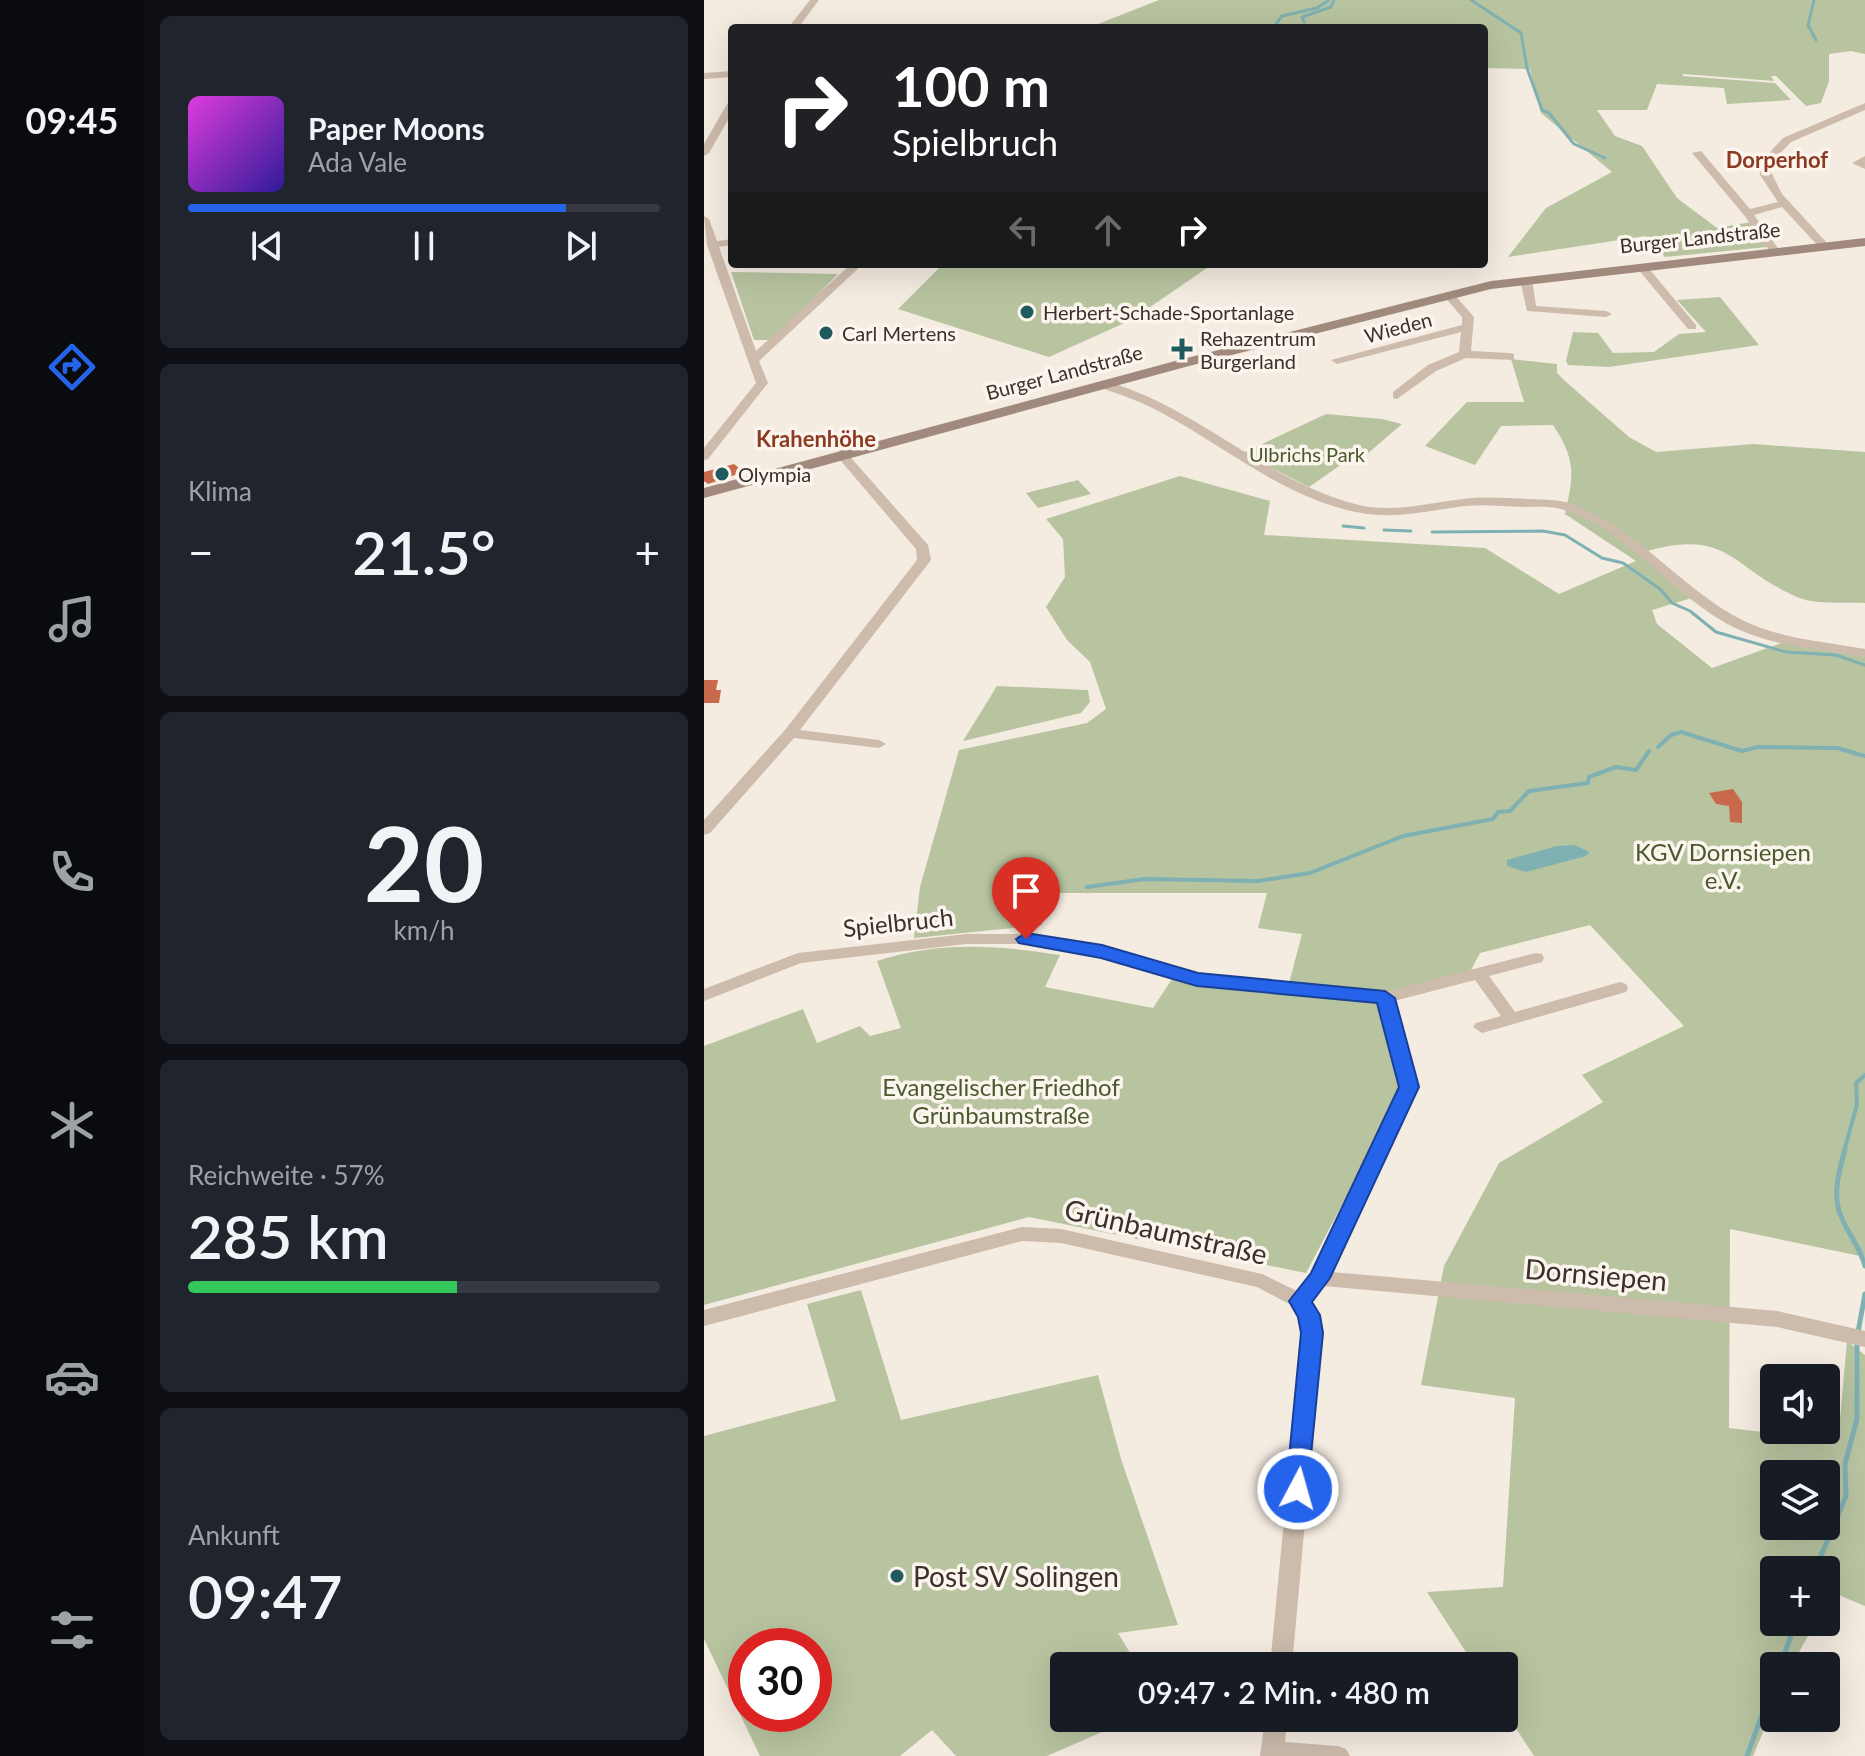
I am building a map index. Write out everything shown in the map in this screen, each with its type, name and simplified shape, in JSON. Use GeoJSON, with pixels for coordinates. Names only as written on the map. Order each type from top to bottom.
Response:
{"type":"FeatureCollection","features":[{"type":"Feature","properties":{"kind":"main road","name":"Burger Landstraße"},"geometry":{"type":"LineString","coordinates":[[704,493],[841,454],[1449,295],[1526,280],[1865,242]]}},
{"type":"Feature","properties":{"kind":"street"},"geometry":{"type":"LineString","coordinates":[[796,24],[815,0]]}},
{"type":"Feature","properties":{"kind":"street"},"geometry":{"type":"LineString","coordinates":[[704,76],[728,74]]}},
{"type":"Feature","properties":{"kind":"street"},"geometry":{"type":"LineString","coordinates":[[1824,246],[1785,203],[1763,170],[1767,160],[1787,140],[1865,106]]}},
{"type":"Feature","properties":{"kind":"street"},"geometry":{"type":"LineString","coordinates":[[704,153],[728,111]]}},
{"type":"Feature","properties":{"kind":"street"},"geometry":{"type":"LineString","coordinates":[[1697,153],[1748,213],[1775,251]]}},
{"type":"Feature","properties":{"kind":"street"},"geometry":{"type":"LineString","coordinates":[[1865,159],[1857,163],[1865,166]]}},
{"type":"Feature","properties":{"kind":"street"},"geometry":{"type":"LineString","coordinates":[[1748,213],[1785,203]]}},
{"type":"Feature","properties":{"kind":"street"},"geometry":{"type":"LineString","coordinates":[[704,219],[762,386],[704,456]]}},
{"type":"Feature","properties":{"kind":"street"},"geometry":{"type":"LineString","coordinates":[[712,245],[728,243]]}},
{"type":"Feature","properties":{"kind":"street"},"geometry":{"type":"LineString","coordinates":[[1641,266],[1692,327]]}},
{"type":"Feature","properties":{"kind":"street"},"geometry":{"type":"LineString","coordinates":[[753,360],[853,268]]}},
{"type":"Feature","properties":{"kind":"street"},"geometry":{"type":"LineString","coordinates":[[1526,280],[1531,309],[1606,314]]}},
{"type":"Feature","properties":{"kind":"street","name":"Wieden"},"geometry":{"type":"LineString","coordinates":[[1449,295],[1468,317],[1465,354]]}},
{"type":"Feature","properties":{"kind":"street","name":"Wieden"},"geometry":{"type":"LineString","coordinates":[[1337,360],[1468,327]]}},
{"type":"Feature","properties":{"kind":"street","name":"Wieden"},"geometry":{"type":"LineString","coordinates":[[1397,395],[1432,368],[1465,354],[1510,357]]}},
{"type":"Feature","properties":{"kind":"street"},"geometry":{"type":"LineString","coordinates":[[1105,385],[1132,393],[1277,479],[1351,508],[1403,514],[1463,503],[1566,506],[1598,519],[1634,542],[1720,614],[1741,625],[1774,636],[1865,653]]}},
{"type":"Feature","properties":{"kind":"street"},"geometry":{"type":"LineString","coordinates":[[704,830],[790,733],[924,558],[921,545],[841,454]]}},
{"type":"Feature","properties":{"kind":"street"},"geometry":{"type":"LineString","coordinates":[[790,733],[879,744]]}},
{"type":"Feature","properties":{"kind":"street","name":"Spielbruch"},"geometry":{"type":"LineString","coordinates":[[704,995],[814,955],[957,940],[1026,939],[1102,952],[1197,979],[1385,998],[1536,958]]}},
{"type":"Feature","properties":{"kind":"street"},"geometry":{"type":"LineString","coordinates":[[1480,975],[1511,1018]]}},
{"type":"Feature","properties":{"kind":"street"},"geometry":{"type":"LineString","coordinates":[[1482,1027],[1620,988]]}},
{"type":"Feature","properties":{"kind":"street"},"geometry":{"type":"LineString","coordinates":[[1282,1652],[1311,1355],[1310,1319],[1300,1301],[1319,1278],[1408,1091],[1408,1079],[1385,998]]}},
{"type":"Feature","properties":{"kind":"street","name":"Grünbaumstraße"},"geometry":{"type":"LineString","coordinates":[[704,1318],[1022,1234],[1061,1236],[1235,1274],[1272,1284],[1300,1301]]}},
{"type":"Feature","properties":{"kind":"street","name":"Dornsiepen"},"geometry":{"type":"LineString","coordinates":[[1319,1278],[1767,1318],[1860,1337]]}},
{"type":"Feature","properties":{"kind":"street"},"geometry":{"type":"LineString","coordinates":[[1274,1732],[1272,1754],[1338,1756]]}},
{"type":"Feature","properties":{"kind":"green space"},"geometry":{"type":"Polygon","coordinates":[[[1159,0],[1865,0],[1865,54],[1851,51],[1829,54],[1829,81],[1821,103],[1806,106],[1776,76],[1771,76],[1774,81],[1683,74],[1775,83],[1791,100],[1727,104],[1724,88],[1657,84],[1647,110],[1597,110],[1615,136],[1642,146],[1677,198],[1717,228],[1751,222],[1767,247],[1665,257],[1646,236],[1508,257],[1546,208],[1612,172],[1541,113],[1530,69],[1488,68],[1488,24],[1098,24],[1159,0]]]}},
{"type":"Feature","properties":{"kind":"green space","name":"Herbert-Schade-Sportanlage"},"geometry":{"type":"Polygon","coordinates":[[[939,268],[1207,268],[1131,320],[1049,357],[898,309],[939,268]]]}},
{"type":"Feature","properties":{"kind":"green space"},"geometry":{"type":"Polygon","coordinates":[[[731,272],[838,274],[773,340],[754,340],[731,272]]]}},
{"type":"Feature","properties":{"kind":"green space"},"geometry":{"type":"Polygon","coordinates":[[[1720,297],[1759,345],[1609,367],[1568,365],[1566,361],[1573,332],[1598,333],[1613,353],[1654,352],[1679,334],[1706,332],[1677,300],[1720,297]]]}},
{"type":"Feature","properties":{"kind":"green space","name":"Evangelischer Friedhof Grünbaumstraße"},"geometry":{"type":"Polygon","coordinates":[[[1511,359],[1557,364],[1557,373],[1565,381],[1629,437],[1656,452],[1753,444],[1865,452],[1865,603],[1804,600],[1712,547],[1694,544],[1643,552],[1695,597],[1652,610],[1657,624],[1712,668],[1787,641],[1865,656],[1865,1257],[1730,1229],[1729,1428],[1760,1432],[1760,1444],[1840,1444],[1847,1341],[1865,1355],[1865,1606],[1840,1596],[1840,1556],[1760,1556],[1760,1636],[1808,1636],[1799,1652],[1760,1652],[1760,1732],[1763,1732],[1753,1756],[1534,1756],[1518,1731],[1518,1652],[1466,1652],[1427,1592],[1503,1587],[1515,1398],[1421,1385],[1444,1266],[1499,1163],[1603,1102],[1582,1075],[1684,1026],[1590,925],[1480,953],[1470,972],[1383,994],[1402,1081],[1399,1097],[1306,1273],[1029,1217],[704,1305],[704,1046],[803,1009],[817,1043],[860,1026],[870,1036],[901,1028],[877,961],[922,950],[990,947],[1060,955],[1045,987],[1153,1008],[1172,979],[1193,985],[1287,991],[1302,934],[1258,928],[1267,893],[1043,893],[1042,925],[914,938],[920,887],[959,750],[1087,723],[1106,709],[1090,662],[1067,640],[1046,607],[1065,577],[1063,539],[1046,519],[1180,476],[1270,501],[1264,535],[1485,548],[1559,594],[1636,561],[1565,514],[1571,468],[1566,448],[1553,425],[1501,426],[1475,465],[1425,446],[1467,402],[1524,402],[1511,359]]]}},
{"type":"Feature","properties":{"kind":"green space","name":"Ulbrichs Park"},"geometry":{"type":"Polygon","coordinates":[[[1326,414],[1402,424],[1359,461],[1349,459],[1309,487],[1243,453],[1326,414]]]}},
{"type":"Feature","properties":{"kind":"green space"},"geometry":{"type":"Polygon","coordinates":[[[1078,480],[1091,494],[1038,508],[1026,493],[1078,480]]]}},
{"type":"Feature","properties":{"kind":"green space"},"geometry":{"type":"Polygon","coordinates":[[[997,686],[1088,690],[1090,702],[1081,713],[963,741],[997,686]]]}},
{"type":"Feature","properties":{"kind":"green space"},"geometry":{"type":"Polygon","coordinates":[[[861,1290],[901,1420],[1098,1375],[1121,1459],[1178,1625],[1118,1633],[1130,1652],[1050,1652],[1050,1732],[1102,1732],[1047,1756],[956,1756],[932,1730],[900,1756],[760,1756],[749,1732],[832,1732],[832,1628],[728,1628],[728,1689],[704,1639],[704,1436],[836,1401],[807,1304],[861,1290]]]}},
{"type":"Feature","properties":{"kind":"water"},"geometry":{"type":"Polygon","coordinates":[[[1575,845],[1589,852],[1586,856],[1526,872],[1507,866],[1507,860],[1557,846],[1575,845]]]}},
{"type":"Feature","properties":{"kind":"building","name":"Olympia"},"geometry":{"type":"Polygon","coordinates":[[[734,464],[744,472],[708,484],[704,481],[704,472],[734,464]]]}},
{"type":"Feature","properties":{"kind":"building"},"geometry":{"type":"Polygon","coordinates":[[[704,680],[718,680],[716,690],[721,690],[719,703],[704,703],[704,680]]]}},
{"type":"Feature","properties":{"kind":"building","name":"KGV Dornsiepen e.V."},"geometry":{"type":"Polygon","coordinates":[[[1733,789],[1742,802],[1742,823],[1730,822],[1729,806],[1716,804],[1709,793],[1733,789]]]}},
{"type":"Feature","properties":{"kind":"waterway"},"geometry":{"type":"LineString","coordinates":[[1276,24],[1282,16],[1317,8],[1329,0]]}},
{"type":"Feature","properties":{"kind":"waterway"},"geometry":{"type":"LineString","coordinates":[[1304,22],[1302,17],[1331,7],[1334,0]]}},
{"type":"Feature","properties":{"kind":"waterway"},"geometry":{"type":"LineString","coordinates":[[1471,0],[1521,33],[1527,68],[1542,110],[1549,113],[1574,144],[1605,158]]}},
{"type":"Feature","properties":{"kind":"waterway"},"geometry":{"type":"LineString","coordinates":[[1814,0],[1808,25],[1816,40]]}},
{"type":"Feature","properties":{"kind":"waterway"},"geometry":{"type":"LineString","coordinates":[[1343,526],[1364,528]]}},
{"type":"Feature","properties":{"kind":"waterway"},"geometry":{"type":"LineString","coordinates":[[1384,530],[1411,531]]}},
{"type":"Feature","properties":{"kind":"waterway"},"geometry":{"type":"LineString","coordinates":[[1432,532],[1543,531],[1565,535],[1602,558],[1623,563],[1660,589],[1672,603],[1690,611],[1716,632],[1786,652],[1836,655],[1865,665]]}},
{"type":"Feature","properties":{"kind":"waterway"},"geometry":{"type":"LineString","coordinates":[[1658,747],[1671,735],[1681,732],[1742,751],[1758,747],[1837,748],[1865,756]]}},
{"type":"Feature","properties":{"kind":"waterway"},"geometry":{"type":"LineString","coordinates":[[1087,887],[1145,879],[1258,881],[1310,873],[1403,836],[1493,819],[1498,812],[1510,811],[1529,791],[1588,783],[1589,777],[1616,767],[1636,770],[1649,751]]}},
{"type":"Feature","properties":{"kind":"waterway"},"geometry":{"type":"LineString","coordinates":[[1844,1151],[1857,1105],[1856,1083],[1865,1075]]}},
{"type":"Feature","properties":{"kind":"waterway"},"geometry":{"type":"LineString","coordinates":[[1845,1149],[1837,1185],[1838,1207],[1865,1266]]}},
{"type":"Feature","properties":{"kind":"waterway"},"geometry":{"type":"LineString","coordinates":[[1858,1332],[1865,1294]]}},
{"type":"Feature","properties":{"kind":"waterway"},"geometry":{"type":"LineString","coordinates":[[1821,1556],[1846,1496],[1845,1464],[1857,1419],[1857,1341]]}},
{"type":"Feature","properties":{"kind":"waterway"},"geometry":{"type":"LineString","coordinates":[[1785,1652],[1791,1636]]}},
{"type":"Feature","properties":{"kind":"waterway"},"geometry":{"type":"LineString","coordinates":[[1747,1756],[1760,1720]]}},
{"type":"Feature","properties":{"kind":"place","name":"Herbert-Schade-Sportanlage"},"geometry":{"type":"Point","coordinates":[1027,312]}},
{"type":"Feature","properties":{"kind":"place","name":"Carl Mertens"},"geometry":{"type":"Point","coordinates":[826,333]}},
{"type":"Feature","properties":{"kind":"place","name":"Rehazentrum Burgerland"},"geometry":{"type":"Point","coordinates":[1182,349]}},
{"type":"Feature","properties":{"kind":"place","name":"Olympia"},"geometry":{"type":"Point","coordinates":[722,474]}},
{"type":"Feature","properties":{"kind":"place","name":"Post SV Solingen"},"geometry":{"type":"Point","coordinates":[897,1576]}},
{"type":"Feature","properties":{"kind":"district","name":"Dorperhof"},"geometry":{"type":"Point","coordinates":[1777,159]}},
{"type":"Feature","properties":{"kind":"district","name":"Krahenhöhe"},"geometry":{"type":"Point","coordinates":[816,438]}},
{"type":"Feature","properties":{"kind":"route"},"geometry":{"type":"LineString","coordinates":[[1026,939],[1141,961],[1166,972],[1197,979],[1385,998],[1409,1087],[1397,1119],[1319,1278],[1300,1301],[1309,1315],[1312,1333],[1298,1489]]}}]}
